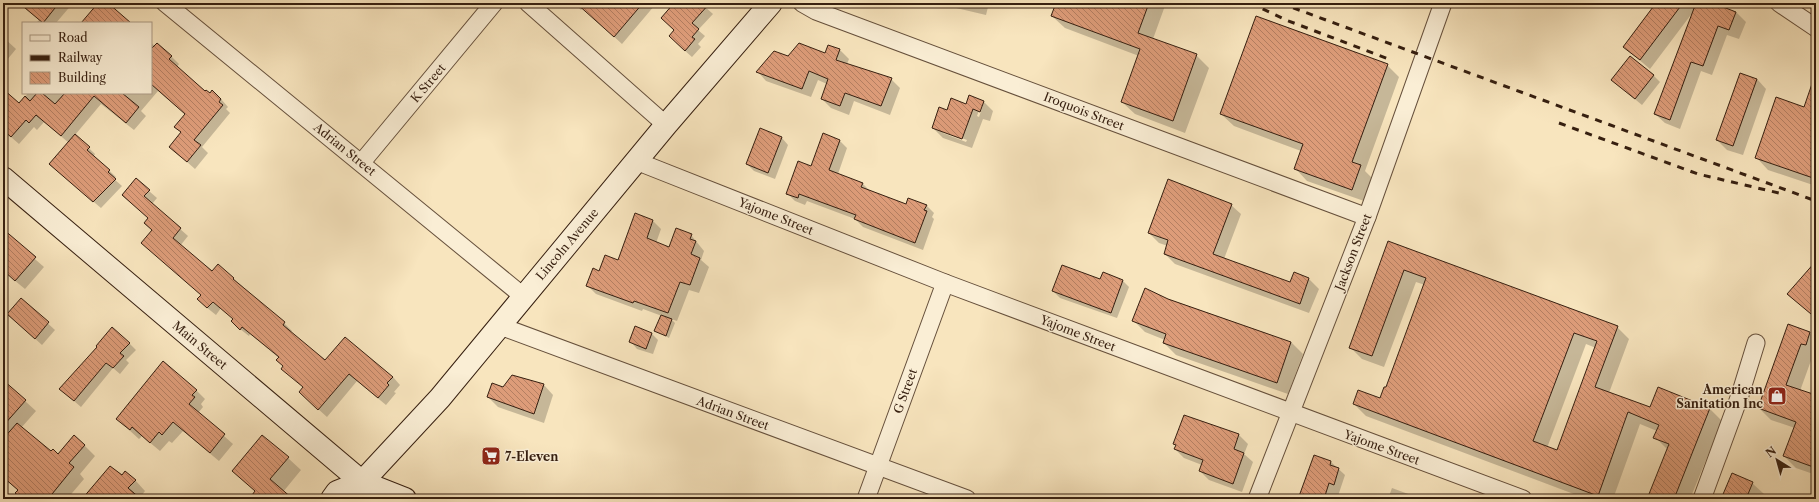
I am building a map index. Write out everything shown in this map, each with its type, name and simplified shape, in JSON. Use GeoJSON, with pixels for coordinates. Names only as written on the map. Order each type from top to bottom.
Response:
{"type":"FeatureCollection","features":[{"type":"Feature","properties":{"kind":"main road","name":"Lincoln Avenue"},"geometry":{"type":"LineString","coordinates":[[332,499],[337,492],[362,490],[666,125],[770,3]]}},
{"type":"Feature","properties":{"kind":"main road","name":"Main Street"},"geometry":{"type":"LineString","coordinates":[[3,178],[362,490],[405,499]]}},
{"type":"Feature","properties":{"kind":"street","name":"Adrian Street"},"geometry":{"type":"LineString","coordinates":[[165,3],[362,162],[523,296]]}},
{"type":"Feature","properties":{"kind":"street","name":"K Street"},"geometry":{"type":"LineString","coordinates":[[362,162],[494,3]]}},
{"type":"Feature","properties":{"kind":"street"},"geometry":{"type":"LineString","coordinates":[[528,3],[666,125]]}},
{"type":"Feature","properties":{"kind":"street","name":"Iroquois Street"},"geometry":{"type":"LineString","coordinates":[[802,3],[816,11],[1367,218]]}},
{"type":"Feature","properties":{"kind":"street","name":"Jackson Street"},"geometry":{"type":"LineString","coordinates":[[1257,499],[1289,413],[1367,218],[1443,3]]}},
{"type":"Feature","properties":{"kind":"street"},"geometry":{"type":"LineString","coordinates":[[1780,3],[1816,28]]}},
{"type":"Feature","properties":{"kind":"street","name":"Yajome Street"},"geometry":{"type":"LineString","coordinates":[[636,161],[944,283],[1289,413],[1523,499]]}},
{"type":"Feature","properties":{"kind":"street","name":"G Street"},"geometry":{"type":"LineString","coordinates":[[866,499],[944,283]]}},
{"type":"Feature","properties":{"kind":"street","name":"Adrian Street"},"geometry":{"type":"LineString","coordinates":[[500,326],[967,499]]}},
{"type":"Feature","properties":{"kind":"street"},"geometry":{"type":"LineString","coordinates":[[1702,499],[1738,401],[1756,343]]}},
{"type":"Feature","properties":{"kind":"building"},"geometry":{"type":"Polygon","coordinates":[[[19,3],[59,3],[44,22],[42,22],[19,3]]]}},
{"type":"Feature","properties":{"kind":"building"},"geometry":{"type":"Polygon","coordinates":[[[98,3],[108,3],[130,22],[82,22],[98,3]]]}},
{"type":"Feature","properties":{"kind":"building"},"geometry":{"type":"Polygon","coordinates":[[[576,3],[643,3],[614,37],[576,3]]]}},
{"type":"Feature","properties":{"kind":"building"},"geometry":{"type":"Polygon","coordinates":[[[674,3],[710,3],[692,23],[699,29],[692,37],[695,39],[685,51],[669,36],[674,30],[661,18],[674,3]]]}},
{"type":"Feature","properties":{"kind":"building"},"geometry":{"type":"Polygon","coordinates":[[[1056,3],[1149,3],[1138,33],[1197,54],[1173,121],[1121,102],[1140,49],[1051,16],[1056,3]]]}},
{"type":"Feature","properties":{"kind":"building"},"geometry":{"type":"Polygon","coordinates":[[[1656,3],[1683,3],[1640,60],[1623,47],[1656,3]]]}},
{"type":"Feature","properties":{"kind":"building"},"geometry":{"type":"Polygon","coordinates":[[[1696,3],[1713,3],[1736,12],[1729,30],[1718,26],[1703,66],[1691,62],[1670,120],[1654,114],[1696,3]]]}},
{"type":"Feature","properties":{"kind":"building"},"geometry":{"type":"Polygon","coordinates":[[[1256,16],[1388,64],[1352,162],[1361,165],[1352,190],[1294,169],[1303,144],[1220,114],[1256,16]]]}},
{"type":"Feature","properties":{"kind":"building"},"geometry":{"type":"Polygon","coordinates":[[[157,43],[172,56],[169,59],[205,91],[206,90],[210,93],[212,90],[221,99],[219,102],[223,105],[194,140],[201,145],[187,162],[169,147],[181,132],[174,127],[185,114],[152,85],[152,48],[157,43]]]}},
{"type":"Feature","properties":{"kind":"building"},"geometry":{"type":"Polygon","coordinates":[[[799,43],[825,53],[828,45],[840,49],[836,60],[892,78],[881,106],[845,93],[840,106],[821,99],[828,79],[809,71],[802,89],[756,72],[774,51],[788,56],[799,43]]]}},
{"type":"Feature","properties":{"kind":"building"},"geometry":{"type":"Polygon","coordinates":[[[1630,56],[1654,75],[1635,99],[1611,80],[1630,56]]]}},
{"type":"Feature","properties":{"kind":"building"},"geometry":{"type":"Polygon","coordinates":[[[1740,73],[1757,79],[1733,146],[1716,140],[1740,73]]]}},
{"type":"Feature","properties":{"kind":"building"},"geometry":{"type":"Polygon","coordinates":[[[1814,78],[1816,78],[1816,179],[1755,158],[1776,97],[1804,107],[1814,78]]]}},
{"type":"Feature","properties":{"kind":"building"},"geometry":{"type":"Polygon","coordinates":[[[3,89],[19,103],[25,96],[30,101],[36,94],[43,94],[55,104],[64,94],[123,94],[139,107],[126,123],[94,96],[61,136],[36,115],[29,123],[26,120],[11,137],[3,130],[3,89]]]}},
{"type":"Feature","properties":{"kind":"building"},"geometry":{"type":"Polygon","coordinates":[[[969,95],[984,101],[980,112],[973,109],[962,139],[932,128],[939,107],[947,110],[951,98],[966,104],[969,95]]]}},
{"type":"Feature","properties":{"kind":"building"},"geometry":{"type":"Polygon","coordinates":[[[760,128],[782,137],[768,173],[746,164],[760,128]]]}},
{"type":"Feature","properties":{"kind":"building"},"geometry":{"type":"Polygon","coordinates":[[[823,133],[840,140],[829,170],[863,183],[861,187],[906,204],[908,198],[927,205],[924,210],[927,211],[915,243],[854,219],[856,215],[799,194],[798,198],[786,194],[798,161],[811,166],[823,133]]]}},
{"type":"Feature","properties":{"kind":"building"},"geometry":{"type":"Polygon","coordinates":[[[75,134],[90,147],[87,150],[110,170],[108,172],[116,179],[93,202],[49,164],[75,134]]]}},
{"type":"Feature","properties":{"kind":"building"},"geometry":{"type":"Polygon","coordinates":[[[136,178],[150,190],[144,196],[181,228],[173,238],[212,271],[218,264],[234,278],[233,279],[285,322],[283,325],[325,360],[345,337],[393,377],[387,383],[389,385],[378,398],[349,374],[318,410],[299,392],[303,387],[281,369],[283,366],[276,360],[279,357],[242,327],[240,330],[231,321],[233,319],[213,302],[207,308],[197,299],[201,295],[141,243],[152,230],[144,223],[148,218],[122,195],[136,178]]]}},
{"type":"Feature","properties":{"kind":"building"},"geometry":{"type":"Polygon","coordinates":[[[1168,179],[1232,204],[1213,254],[1290,282],[1294,272],[1309,278],[1300,304],[1164,254],[1168,240],[1148,233],[1168,179]]]}},
{"type":"Feature","properties":{"kind":"building"},"geometry":{"type":"Polygon","coordinates":[[[635,213],[653,220],[647,238],[669,247],[676,228],[692,234],[690,239],[696,241],[691,254],[700,258],[690,285],[680,282],[668,313],[634,301],[633,303],[586,286],[593,268],[599,271],[605,255],[618,260],[635,213]]]}},
{"type":"Feature","properties":{"kind":"building"},"geometry":{"type":"Polygon","coordinates":[[[3,229],[36,257],[15,281],[3,270],[3,229]]]}},
{"type":"Feature","properties":{"kind":"building"},"geometry":{"type":"Polygon","coordinates":[[[1388,241],[1618,326],[1595,387],[1650,407],[1658,387],[1710,408],[1674,499],[1647,499],[1669,444],[1653,438],[1659,425],[1628,412],[1598,496],[1353,404],[1358,390],[1380,398],[1384,387],[1386,387],[1426,278],[1404,270],[1372,356],[1349,348],[1388,241]],[[1574,333],[1533,441],[1557,450],[1597,341],[1574,333]]]}},
{"type":"Feature","properties":{"kind":"building"},"geometry":{"type":"Polygon","coordinates":[[[1816,261],[1816,308],[1811,314],[1787,294],[1816,261]]]}},
{"type":"Feature","properties":{"kind":"building"},"geometry":{"type":"Polygon","coordinates":[[[1062,265],[1100,279],[1103,272],[1123,280],[1111,313],[1052,291],[1062,265]]]}},
{"type":"Feature","properties":{"kind":"building"},"geometry":{"type":"Polygon","coordinates":[[[1145,288],[1168,299],[1291,342],[1277,383],[1163,343],[1166,334],[1132,321],[1145,288]]]}},
{"type":"Feature","properties":{"kind":"building"},"geometry":{"type":"Polygon","coordinates":[[[21,298],[49,322],[35,339],[7,314],[21,298]]]}},
{"type":"Feature","properties":{"kind":"building"},"geometry":{"type":"Polygon","coordinates":[[[661,315],[672,319],[666,336],[654,331],[661,315]]]}},
{"type":"Feature","properties":{"kind":"building"},"geometry":{"type":"Polygon","coordinates":[[[1788,324],[1810,332],[1806,345],[1801,344],[1786,385],[1816,395],[1816,468],[1783,456],[1796,422],[1758,408],[1788,324]]]}},
{"type":"Feature","properties":{"kind":"building"},"geometry":{"type":"Polygon","coordinates":[[[635,326],[652,333],[646,349],[629,342],[635,326]]]}},
{"type":"Feature","properties":{"kind":"building"},"geometry":{"type":"Polygon","coordinates":[[[112,327],[130,343],[120,353],[124,356],[113,368],[106,363],[74,401],[59,389],[97,347],[96,346],[112,327]]]}},
{"type":"Feature","properties":{"kind":"building"},"geometry":{"type":"Polygon","coordinates":[[[163,361],[197,390],[192,395],[195,397],[189,404],[225,434],[210,453],[173,422],[162,435],[159,432],[150,443],[132,427],[130,430],[116,419],[163,361]]]}},
{"type":"Feature","properties":{"kind":"building"},"geometry":{"type":"Polygon","coordinates":[[[512,375],[544,384],[534,414],[487,397],[492,383],[503,387],[512,375]]]}},
{"type":"Feature","properties":{"kind":"building"},"geometry":{"type":"Polygon","coordinates":[[[3,380],[26,400],[3,426],[3,380]]]}},
{"type":"Feature","properties":{"kind":"building"},"geometry":{"type":"Polygon","coordinates":[[[1184,415],[1239,434],[1234,449],[1244,453],[1233,484],[1199,471],[1203,460],[1174,449],[1176,445],[1173,444],[1184,415]]]}},
{"type":"Feature","properties":{"kind":"building"},"geometry":{"type":"Polygon","coordinates":[[[17,423],[51,451],[53,449],[58,454],[74,435],[85,445],[69,463],[74,467],[48,499],[23,499],[15,493],[18,490],[3,477],[3,449],[8,443],[3,439],[17,423]]]}},
{"type":"Feature","properties":{"kind":"building"},"geometry":{"type":"Polygon","coordinates":[[[262,435],[289,457],[270,479],[293,499],[249,499],[255,491],[232,471],[262,435]]]}},
{"type":"Feature","properties":{"kind":"building"},"geometry":{"type":"Polygon","coordinates":[[[1314,455],[1331,461],[1330,465],[1339,468],[1334,485],[1329,483],[1324,499],[1298,499],[1314,455]]]}},
{"type":"Feature","properties":{"kind":"building"},"geometry":{"type":"Polygon","coordinates":[[[110,466],[122,475],[125,471],[136,480],[128,488],[141,499],[82,499],[110,466]]]}},
{"type":"Feature","properties":{"kind":"building"},"geometry":{"type":"Polygon","coordinates":[[[1732,473],[1753,482],[1746,499],[1721,499],[1732,473]]]}},
{"type":"Feature","properties":{"kind":"railway"},"geometry":{"type":"LineString","coordinates":[[1250,3],[1286,20],[1391,60]]}},
{"type":"Feature","properties":{"kind":"railway"},"geometry":{"type":"LineString","coordinates":[[1280,3],[1816,201]]}},
{"type":"Feature","properties":{"kind":"railway"},"geometry":{"type":"LineString","coordinates":[[1559,123],[1698,174],[1783,194]]}},
{"type":"Feature","properties":{"kind":"place","name":"American Sanitation Inc"},"geometry":{"type":"Point","coordinates":[1777,396]}},
{"type":"Feature","properties":{"kind":"place","name":"7-Eleven"},"geometry":{"type":"Point","coordinates":[491,456]}}]}
